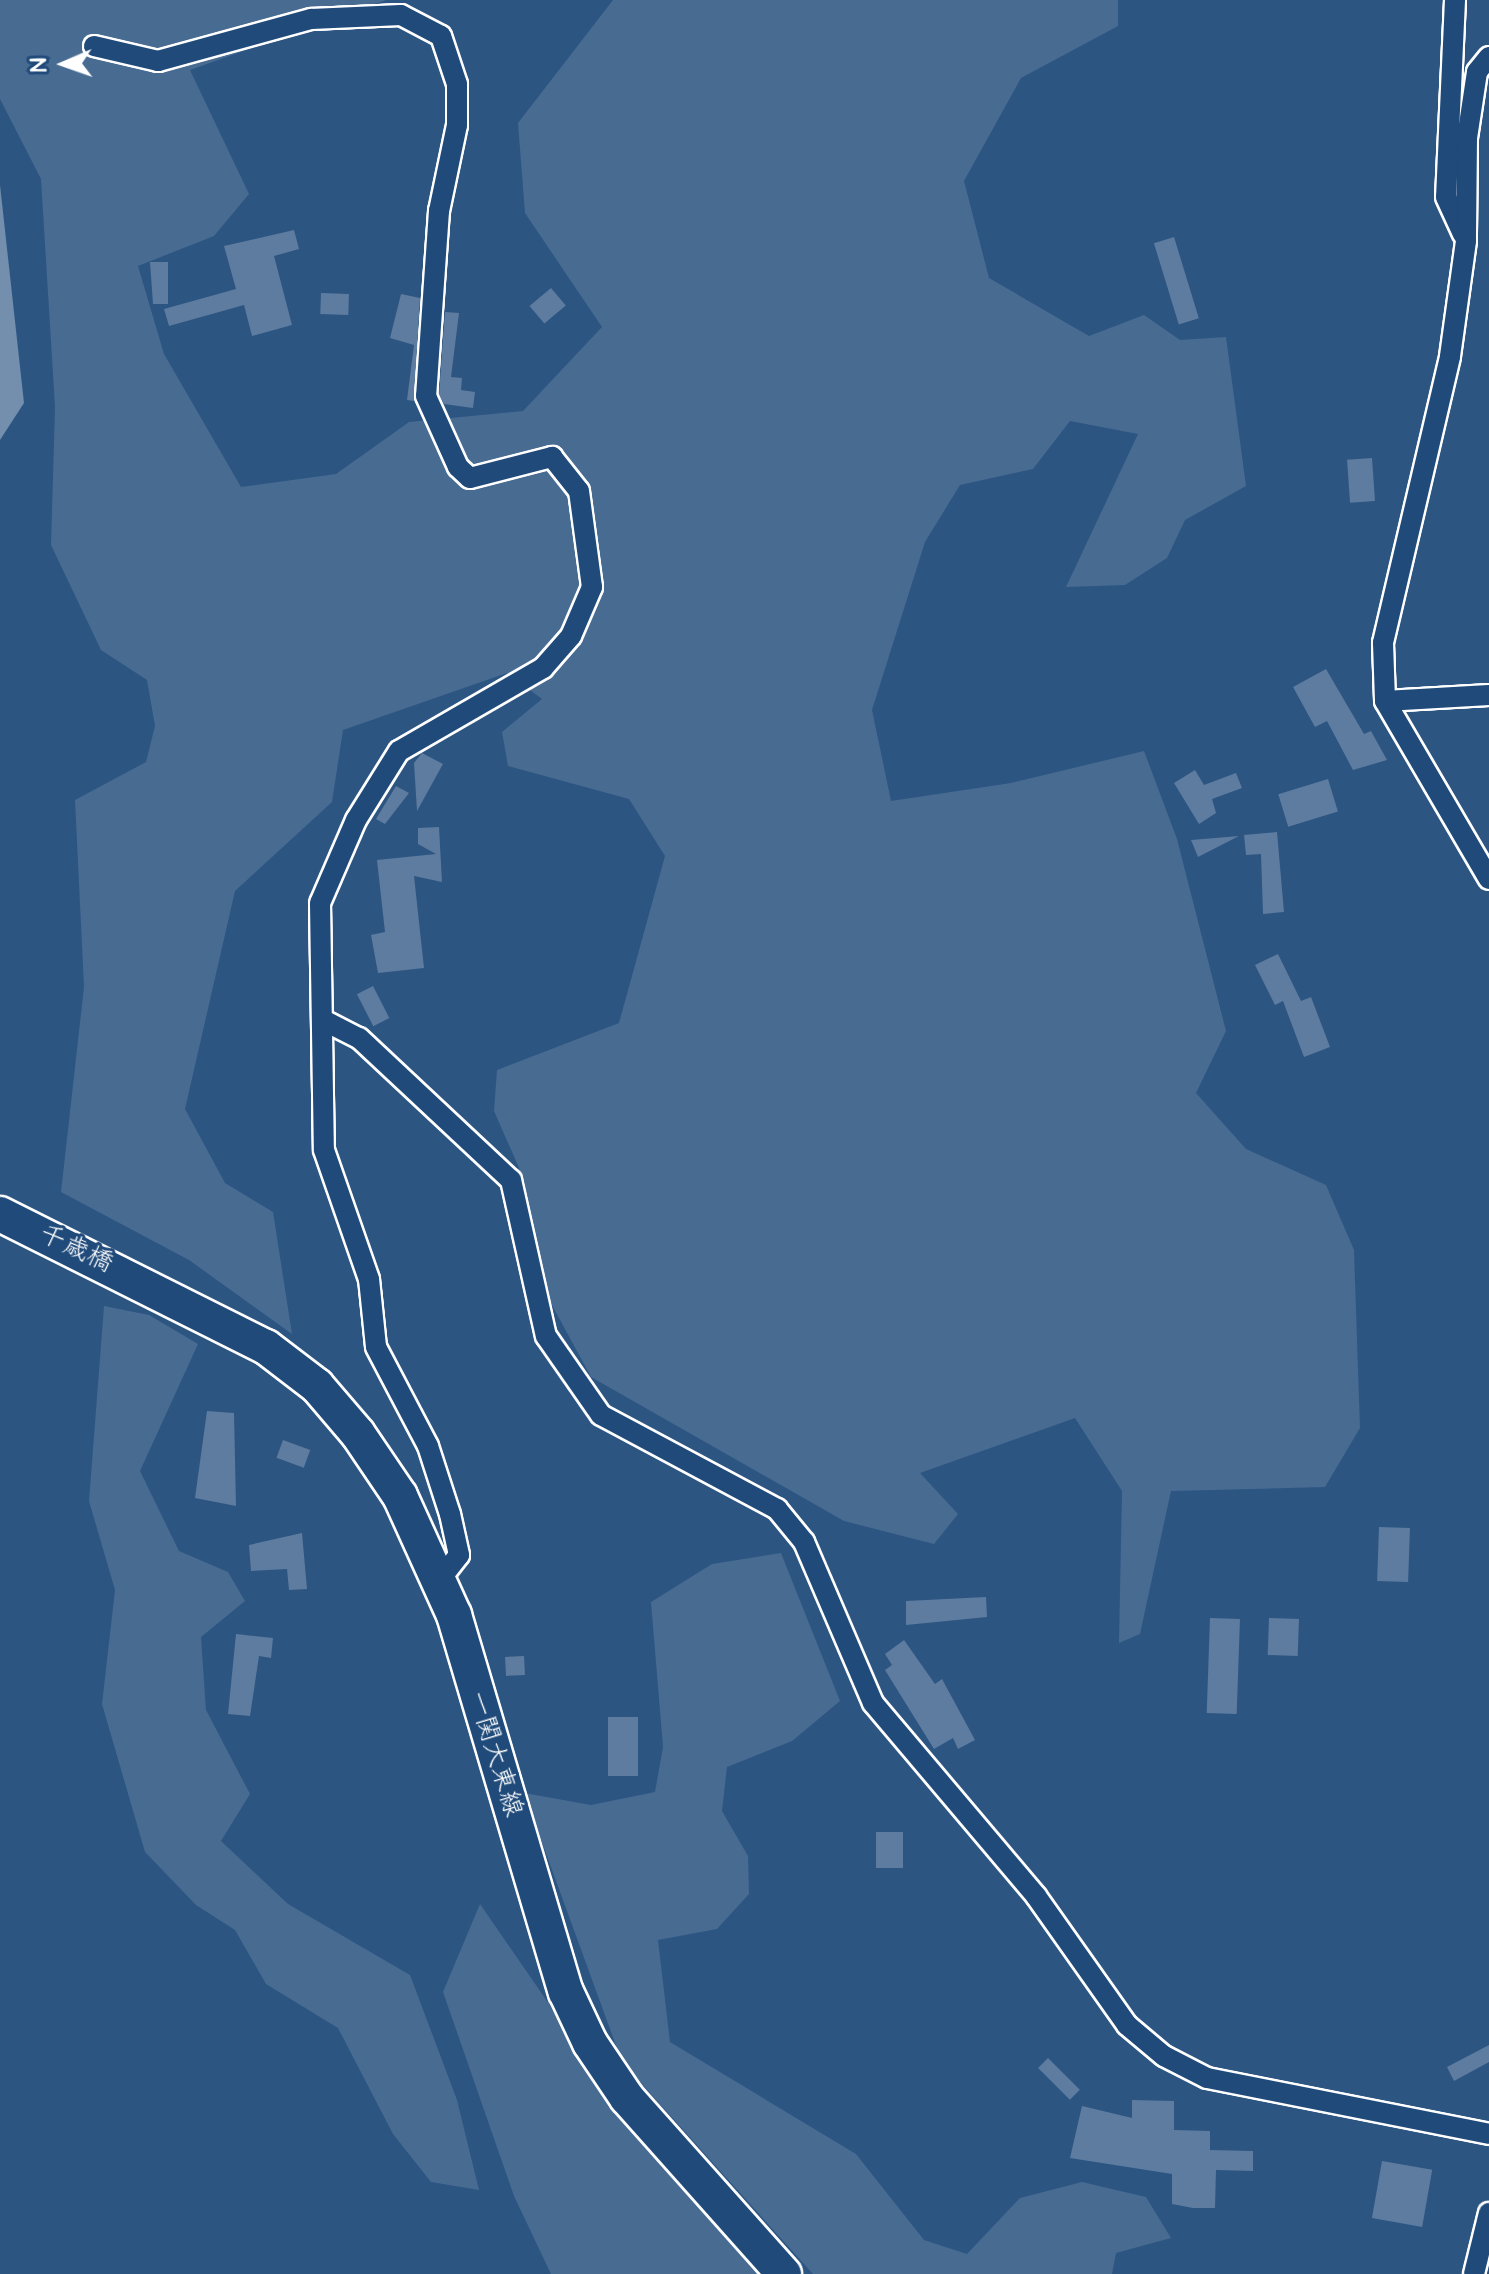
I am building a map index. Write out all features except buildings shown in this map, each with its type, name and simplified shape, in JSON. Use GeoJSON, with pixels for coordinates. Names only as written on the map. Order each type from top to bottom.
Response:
{"type":"FeatureCollection","features":[{"type":"Feature","properties":{"kind":"main road","name":"千歳橋"},"geometry":{"type":"LineString","coordinates":[[0,1214],[152,1284]]}},
{"type":"Feature","properties":{"kind":"main road","name":"一関大東線"},"geometry":{"type":"LineString","coordinates":[[152,1284],[266,1347],[317,1386],[400,1496],[439,1581],[566,1992],[590,2043],[627,2098],[784,2274]]}},
{"type":"Feature","properties":{"kind":"street"},"geometry":{"type":"LineString","coordinates":[[1455,0],[1446,197],[1466,241]]}},
{"type":"Feature","properties":{"kind":"street"},"geometry":{"type":"LineString","coordinates":[[94,46],[158,61],[311,19],[401,15],[441,36],[457,84],[457,125],[439,211],[426,396],[458,467],[470,478],[552,457],[579,491],[592,587],[571,636],[543,668],[399,751],[356,820],[320,903],[327,1022],[324,1150],[369,1279],[376,1347],[428,1446],[450,1514],[459,1555],[439,1581]]}},
{"type":"Feature","properties":{"kind":"street"},"geometry":{"type":"LineString","coordinates":[[1489,57],[1477,72],[1467,138],[1466,241],[1450,357],[1388,613],[1385,701],[1489,879]]}},
{"type":"Feature","properties":{"kind":"street"},"geometry":{"type":"LineString","coordinates":[[1385,701],[1489,695]]}},
{"type":"Feature","properties":{"kind":"street"},"geometry":{"type":"LineString","coordinates":[[327,1022],[359,1038],[511,1180],[546,1336],[601,1415],[777,1509],[804,1542],[873,1703],[1036,1896],[1127,2025],[1164,2056],[1207,2078],[1489,2134]]}},
{"type":"Feature","properties":{"kind":"street"},"geometry":{"type":"LineString","coordinates":[[1474,2274],[1489,2213]]}},
{"type":"Feature","properties":{"kind":"shaded area"},"geometry":{"type":"Polygon","coordinates":[[[0,0],[386,0],[190,70],[249,194],[214,236],[138,266],[164,354],[241,487],[336,474],[409,422],[523,411],[602,327],[525,213],[518,123],[613,0],[1118,0],[1118,26],[1021,78],[964,181],[989,278],[1089,336],[1144,315],[1180,340],[1226,337],[1246,486],[1185,520],[1167,558],[1125,585],[1066,587],[1138,434],[1070,421],[1033,469],[960,485],[925,542],[872,710],[891,801],[1011,783],[1144,751],[1177,839],[1226,1031],[1196,1093],[1246,1149],[1326,1185],[1354,1250],[1360,1428],[1325,1487],[1171,1491],[1140,1634],[1119,1643],[1122,1491],[1075,1418],[920,1473],[958,1514],[934,1544],[844,1521],[591,1377],[534,1272],[523,1177],[494,1111],[497,1070],[619,1023],[665,856],[629,799],[508,766],[502,732],[542,699],[507,673],[343,730],[332,802],[235,891],[185,1109],[225,1183],[273,1212],[292,1334],[189,1260],[61,1192],[84,987],[75,800],[146,762],[155,726],[147,680],[101,650],[51,545],[55,407],[41,179],[0,99],[0,0]]]}},
{"type":"Feature","properties":{"kind":"shaded area"},"geometry":{"type":"Polygon","coordinates":[[[0,185],[24,403],[0,440],[0,185]]]}},
{"type":"Feature","properties":{"kind":"shaded area"},"geometry":{"type":"Polygon","coordinates":[[[104,1306],[149,1315],[198,1344],[140,1471],[179,1551],[228,1572],[245,1601],[201,1637],[206,1710],[250,1794],[221,1841],[288,1904],[410,1975],[457,2100],[479,2190],[431,2182],[393,2134],[338,2028],[266,1984],[235,1930],[196,1905],[145,1852],[102,1704],[115,1590],[89,1501],[104,1306]]]}},
{"type":"Feature","properties":{"kind":"shaded area"},"geometry":{"type":"Polygon","coordinates":[[[781,1553],[840,1701],[792,1741],[727,1767],[722,1811],[748,1856],[749,1894],[717,1929],[658,1940],[670,2042],[856,2154],[924,2240],[967,2254],[1020,2198],[1082,2182],[1146,2197],[1171,2238],[1116,2253],[1112,2274],[813,2274],[622,2062],[524,1793],[591,1805],[655,1792],[663,1747],[651,1602],[712,1564],[781,1553]]]}},
{"type":"Feature","properties":{"kind":"shaded area"},"geometry":{"type":"Polygon","coordinates":[[[480,1904],[620,2107],[758,2274],[551,2274],[514,2196],[443,1992],[480,1904]]]}}]}
